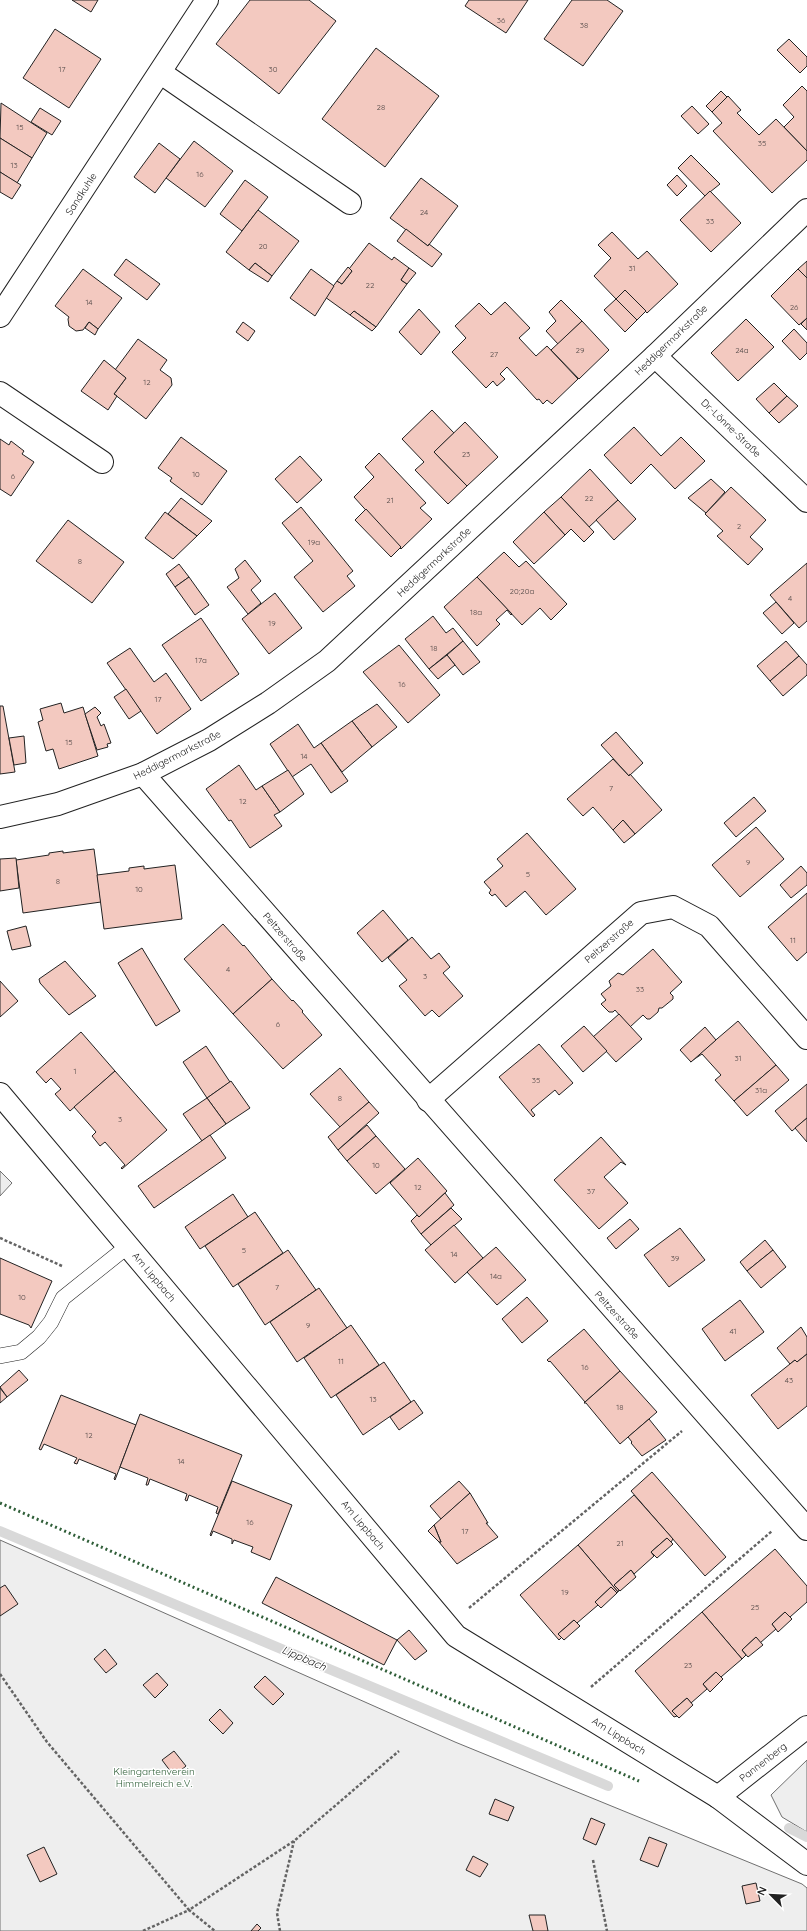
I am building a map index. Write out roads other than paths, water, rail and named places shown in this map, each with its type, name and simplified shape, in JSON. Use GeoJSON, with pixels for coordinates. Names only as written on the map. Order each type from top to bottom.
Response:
{"type":"FeatureCollection","features":[{"type":"Feature","properties":{"kind":"street","name":"Sandkuhle"},"geometry":{"type":"LineString","coordinates":[[0,316],[207,0]]}},
{"type":"Feature","properties":{"kind":"street"},"geometry":{"type":"LineString","coordinates":[[161,72],[350,203]]}},
{"type":"Feature","properties":{"kind":"street","name":"Heddigermarkstraße"},"geometry":{"type":"LineString","coordinates":[[0,817],[58,804],[143,774],[209,740],[268,703],[327,661],[655,356],[807,210]]}},
{"type":"Feature","properties":{"kind":"street","name":"Dr.-Lönne-Straße"},"geometry":{"type":"LineString","coordinates":[[655,356],[807,501]]}},
{"type":"Feature","properties":{"kind":"street"},"geometry":{"type":"LineString","coordinates":[[0,393],[102,462]]}},
{"type":"Feature","properties":{"kind":"street","name":"Peltzerstraße"},"geometry":{"type":"LineString","coordinates":[[143,774],[428,1100],[800,1521]]}},
{"type":"Feature","properties":{"kind":"street","name":"Peltzerstraße"},"geometry":{"type":"LineString","coordinates":[[428,1100],[641,913],[673,907],[709,926],[807,1038]]}},
{"type":"Feature","properties":{"kind":"street","name":"Am Lippbach"},"geometry":{"type":"LineString","coordinates":[[0,1094],[456,1636],[718,1797],[807,1864]]}},
{"type":"Feature","properties":{"kind":"street","name":"Pannenberg"},"geometry":{"type":"LineString","coordinates":[[718,1797],[807,1727]]}},
{"type":"Feature","properties":{"kind":"lane"},"geometry":{"type":"LineString","coordinates":[[0,1356],[22,1352],[39,1337],[51,1322],[63,1298],[128,1246]]}},
{"type":"Feature","properties":{"kind":"waterway","name":"Lippbach"},"geometry":{"type":"LineString","coordinates":[[0,1531],[608,1786]]}},
{"type":"Feature","properties":{"kind":"waterway","name":"Lippbach"},"geometry":{"type":"LineString","coordinates":[[789,1828],[807,1837]]}},
{"type":"Feature","properties":{"kind":"park label","name":"Kleingartenverein Himmelreich e.V."},"geometry":{"type":"Point","coordinates":[154,1776]}}]}
